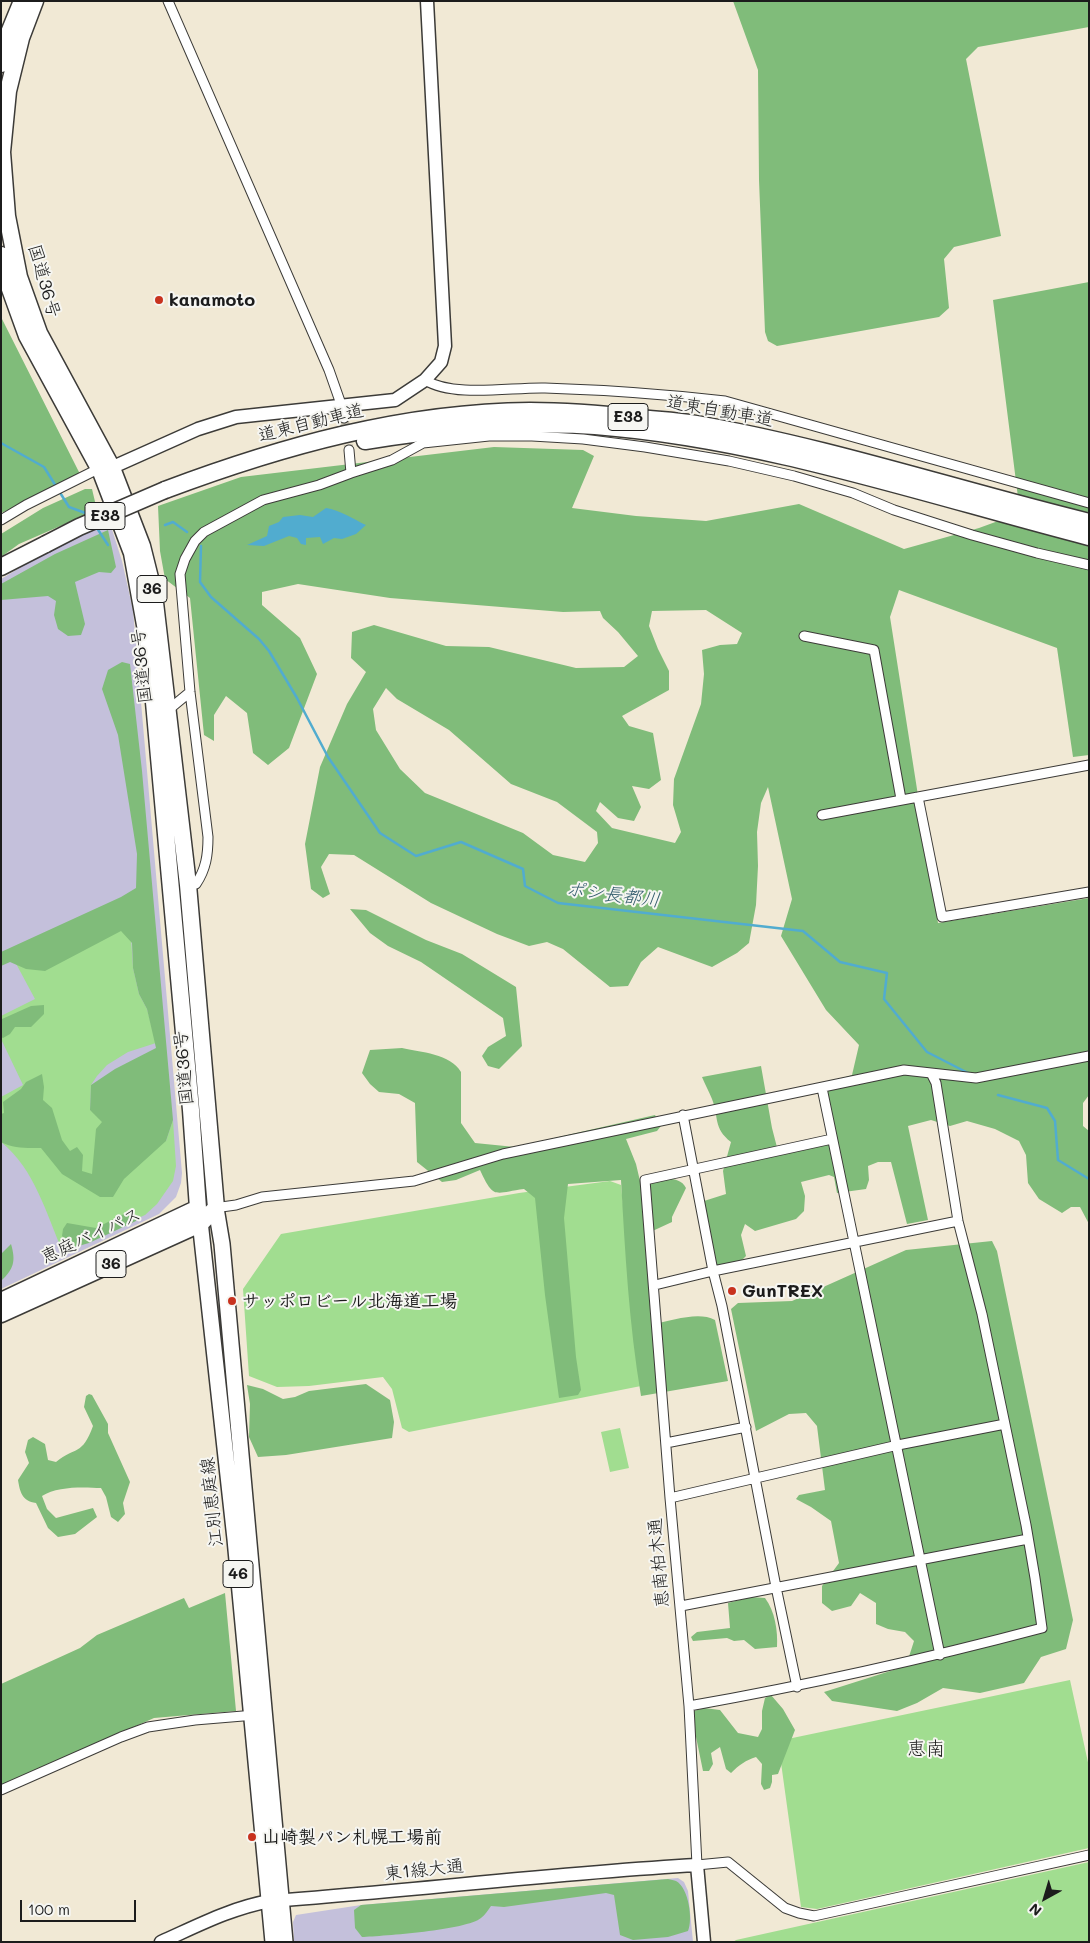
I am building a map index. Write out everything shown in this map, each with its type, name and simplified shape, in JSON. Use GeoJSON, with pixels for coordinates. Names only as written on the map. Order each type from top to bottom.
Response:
{"type":"FeatureCollection","features":[{"type":"Feature","properties":{"kind":"highway"},"geometry":{"type":"LineString","coordinates":[[1,64],[8,35],[22,1]]}},
{"type":"Feature","properties":{"kind":"highway","name":"国道36号"},"geometry":{"type":"LineString","coordinates":[[35,1],[21,38],[8,90],[2,152],[7,216],[19,277],[39,332],[103,470],[142,546],[154,594],[188,885],[216,1208]]}},
{"type":"Feature","properties":{"kind":"highway","name":"国道36号"},"geometry":{"type":"LineString","coordinates":[[1,255],[6,278],[27,336],[103,470],[132,553],[148,647],[199,1216]]}},
{"type":"Feature","properties":{"kind":"highway","name":"道東自動車道"},"geometry":{"type":"LineString","coordinates":[[1,567],[79,527],[165,490],[275,451],[404,422],[468,414],[530,411],[584,413],[695,424],[786,443],[1089,522]]}},
{"type":"Feature","properties":{"kind":"highway","name":"道東自動車道"},"geometry":{"type":"LineString","coordinates":[[165,490],[279,457],[331,446],[406,434],[468,427],[594,426],[690,438],[784,457],[1089,537]]}},
{"type":"Feature","properties":{"kind":"highway","name":"恵庭バイパス"},"geometry":{"type":"LineString","coordinates":[[1,1314],[216,1208]]}},
{"type":"Feature","properties":{"kind":"highway","name":"恵庭バイパス"},"geometry":{"type":"LineString","coordinates":[[1,1301],[199,1216]]}},
{"type":"Feature","properties":{"kind":"main road","name":"江別恵庭線"},"geometry":{"type":"LineString","coordinates":[[216,1208],[222,1244],[275,1900],[273,1942]]}},
{"type":"Feature","properties":{"kind":"main road","name":"江別恵庭線"},"geometry":{"type":"LineString","coordinates":[[199,1216],[235,1539],[259,1714]]}},
{"type":"Feature","properties":{"kind":"main road","name":"江別恵庭線"},"geometry":{"type":"LineString","coordinates":[[275,1900],[285,1942]]}},
{"type":"Feature","properties":{"kind":"street"},"geometry":{"type":"LineString","coordinates":[[168,1],[329,370],[343,412]]}},
{"type":"Feature","properties":{"kind":"street"},"geometry":{"type":"LineString","coordinates":[[1,520],[26,505],[103,470],[198,429],[236,417],[343,412],[396,400],[425,380],[441,362],[445,346],[427,1]]}},
{"type":"Feature","properties":{"kind":"street"},"geometry":{"type":"LineString","coordinates":[[425,380],[442,388],[487,390],[542,388],[612,391],[665,394],[724,401],[1089,504]]}},
{"type":"Feature","properties":{"kind":"street"},"geometry":{"type":"LineString","coordinates":[[188,885],[196,884],[203,874],[208,852],[208,837],[190,692],[180,574],[194,541],[204,532],[263,500],[319,485],[392,460],[423,443],[489,436],[532,436],[583,439],[664,450],[794,476],[853,493],[894,510],[972,535],[1089,565]]}},
{"type":"Feature","properties":{"kind":"street"},"geometry":{"type":"LineString","coordinates":[[349,450],[351,473]]}},
{"type":"Feature","properties":{"kind":"street"},"geometry":{"type":"LineString","coordinates":[[804,636],[874,650],[901,799]]}},
{"type":"Feature","properties":{"kind":"street"},"geometry":{"type":"LineString","coordinates":[[167,711],[190,692]]}},
{"type":"Feature","properties":{"kind":"street"},"geometry":{"type":"LineString","coordinates":[[822,815],[1089,765]]}},
{"type":"Feature","properties":{"kind":"street"},"geometry":{"type":"LineString","coordinates":[[918,797],[942,918],[1089,892]]}},
{"type":"Feature","properties":{"kind":"street"},"geometry":{"type":"LineString","coordinates":[[216,1208],[262,1197],[414,1182],[503,1154],[904,1070],[976,1078],[1089,1056]]}},
{"type":"Feature","properties":{"kind":"street"},"geometry":{"type":"LineString","coordinates":[[689,1706],[797,1687],[940,1655],[1042,1628],[1036,1578],[982,1314],[958,1221],[936,1084],[931,1073]]}},
{"type":"Feature","properties":{"kind":"street"},"geometry":{"type":"LineString","coordinates":[[822,1088],[853,1242],[898,1445],[940,1655]]}},
{"type":"Feature","properties":{"kind":"street"},"geometry":{"type":"LineString","coordinates":[[683,1115],[797,1687]]}},
{"type":"Feature","properties":{"kind":"street"},"geometry":{"type":"LineString","coordinates":[[693,1170],[832,1139]]}},
{"type":"Feature","properties":{"kind":"street","name":"恵南柏木通"},"geometry":{"type":"LineString","coordinates":[[693,1170],[645,1180],[670,1498],[689,1706],[697,1865],[704,1942]]}},
{"type":"Feature","properties":{"kind":"street"},"geometry":{"type":"LineString","coordinates":[[654,1285],[713,1271],[958,1221]]}},
{"type":"Feature","properties":{"kind":"street"},"geometry":{"type":"LineString","coordinates":[[670,1498],[898,1445],[1005,1424]]}},
{"type":"Feature","properties":{"kind":"street"},"geometry":{"type":"LineString","coordinates":[[666,1443],[746,1427]]}},
{"type":"Feature","properties":{"kind":"street"},"geometry":{"type":"LineString","coordinates":[[680,1606],[1028,1539]]}},
{"type":"Feature","properties":{"kind":"street"},"geometry":{"type":"LineString","coordinates":[[1,1790],[121,1736],[148,1727],[259,1714]]}},
{"type":"Feature","properties":{"kind":"street"},"geometry":{"type":"LineString","coordinates":[[697,1865],[728,1862],[785,1908],[814,1916],[1089,1855]]}},
{"type":"Feature","properties":{"kind":"street","name":"東1線大通"},"geometry":{"type":"LineString","coordinates":[[161,1942],[220,1915],[275,1900],[609,1870],[697,1865]]}},
{"type":"Feature","properties":{"kind":"shaded area"},"geometry":{"type":"Polygon","coordinates":[[[109,520],[122,561],[133,610],[182,1173],[181,1183],[176,1197],[159,1214],[1,1289],[1,579],[48,551],[109,520]]]}},
{"type":"Feature","properties":{"kind":"shaded area"},"geometry":{"type":"Polygon","coordinates":[[[678,1878],[684,1882],[688,1891],[693,1942],[294,1942],[293,1922],[296,1915],[361,1905],[678,1878]]]}},
{"type":"Feature","properties":{"kind":"green space"},"geometry":{"type":"Polygon","coordinates":[[[733,1],[1089,1],[1089,27],[978,47],[966,59],[1001,236],[954,247],[944,259],[949,308],[939,317],[777,346],[768,341],[765,332],[759,180],[758,70],[733,1]]]}},
{"type":"Feature","properties":{"kind":"green space"},"geometry":{"type":"Polygon","coordinates":[[[1089,282],[1089,755],[1073,757],[1057,648],[899,590],[890,617],[938,923],[1089,898],[1089,1095],[1083,1103],[1083,1126],[1089,1131],[1089,1224],[1080,1207],[1071,1207],[1062,1213],[1039,1199],[1028,1183],[1026,1155],[1019,1141],[995,1129],[967,1121],[950,1126],[931,1120],[908,1126],[928,1220],[907,1224],[891,1162],[878,1162],[868,1166],[869,1180],[866,1189],[837,1193],[834,1177],[829,1175],[801,1182],[805,1196],[804,1211],[796,1219],[755,1231],[745,1224],[741,1235],[746,1256],[740,1262],[717,1266],[704,1201],[726,1194],[723,1171],[731,1142],[721,1132],[712,1099],[702,1077],[761,1066],[772,1128],[779,1155],[836,1142],[826,1092],[833,1081],[852,1075],[859,1045],[826,1010],[781,936],[792,899],[768,787],[761,803],[757,832],[756,905],[749,943],[737,953],[712,967],[658,947],[641,962],[628,986],[610,987],[563,949],[547,942],[529,946],[497,934],[431,903],[354,855],[329,854],[321,867],[330,894],[323,898],[311,889],[305,844],[320,767],[347,704],[366,672],[351,658],[352,632],[374,625],[446,646],[489,647],[576,668],[624,667],[638,656],[618,632],[603,618],[600,611],[563,612],[390,598],[298,584],[262,592],[262,605],[300,638],[317,674],[289,748],[268,765],[253,753],[247,713],[226,696],[214,715],[214,741],[204,735],[190,598],[165,579],[160,551],[158,506],[241,477],[494,447],[583,450],[594,456],[572,508],[636,516],[706,521],[799,504],[904,549],[979,528],[1020,513],[993,300],[1089,282]],[[706,610],[652,611],[649,626],[669,671],[669,690],[622,716],[629,726],[653,733],[661,780],[649,789],[632,786],[641,807],[634,821],[618,818],[600,802],[596,811],[612,828],[675,843],[681,832],[673,805],[674,779],[701,704],[704,674],[702,650],[720,645],[737,644],[742,633],[706,610]],[[386,688],[373,709],[376,730],[400,769],[425,793],[523,833],[553,855],[585,862],[598,843],[597,832],[557,802],[511,784],[449,730],[397,699],[386,688]]]}},
{"type":"Feature","properties":{"kind":"green space"},"geometry":{"type":"Polygon","coordinates":[[[1,317],[83,480],[1,513],[1,317]]]}},
{"type":"Feature","properties":{"kind":"green space"},"geometry":{"type":"Polygon","coordinates":[[[85,489],[92,489],[97,510],[19,544],[1,557],[1,534],[43,508],[85,489]]]}},
{"type":"Feature","properties":{"kind":"green space"},"geometry":{"type":"Polygon","coordinates":[[[108,530],[116,567],[111,573],[99,572],[75,582],[85,624],[81,635],[68,636],[58,629],[54,615],[56,601],[48,596],[1,600],[1,584],[55,554],[108,530]]]}},
{"type":"Feature","properties":{"kind":"green space"},"geometry":{"type":"Polygon","coordinates":[[[122,662],[130,664],[142,771],[173,1120],[166,1141],[124,1179],[113,1197],[100,1197],[62,1174],[41,1148],[16,1147],[1,1142],[1,1114],[4,1113],[3,1102],[21,1089],[26,1082],[42,1074],[43,1100],[52,1108],[62,1140],[70,1151],[77,1147],[83,1155],[82,1171],[92,1174],[96,1129],[102,1122],[90,1110],[91,1085],[115,1069],[156,1048],[147,1009],[139,994],[133,968],[132,943],[121,931],[45,971],[26,969],[10,962],[1,966],[1,952],[121,897],[136,888],[137,854],[118,735],[102,689],[108,670],[122,662]]]}},
{"type":"Feature","properties":{"kind":"green space"},"geometry":{"type":"Polygon","coordinates":[[[350,909],[366,910],[426,940],[462,954],[516,987],[522,1046],[499,1069],[488,1066],[482,1056],[488,1047],[506,1036],[503,1018],[421,962],[388,946],[370,933],[350,909]]]}},
{"type":"Feature","properties":{"kind":"green space"},"geometry":{"type":"Polygon","coordinates":[[[125,929],[131,938],[133,968],[139,994],[147,1009],[156,1043],[128,1052],[107,1065],[91,1085],[90,1110],[166,1141],[173,1120],[176,1166],[173,1181],[157,1204],[145,1215],[63,1252],[31,1179],[23,1165],[1,1142],[1,1097],[23,1085],[1,1039],[1,1016],[35,999],[13,958],[125,929]]]}},
{"type":"Feature","properties":{"kind":"green space"},"geometry":{"type":"Polygon","coordinates":[[[44,1005],[44,1014],[31,1027],[15,1027],[10,1034],[3,1038],[1,1037],[2,1019],[31,1006],[44,1005]]]}},
{"type":"Feature","properties":{"kind":"green space"},"geometry":{"type":"Polygon","coordinates":[[[402,1048],[443,1058],[450,1061],[461,1072],[461,1123],[475,1143],[515,1147],[655,1115],[661,1126],[657,1131],[626,1139],[636,1164],[640,1181],[672,1179],[683,1183],[686,1188],[672,1217],[672,1222],[646,1234],[654,1324],[701,1316],[715,1320],[728,1381],[641,1396],[630,1315],[621,1180],[568,1184],[564,1218],[576,1357],[581,1390],[578,1395],[559,1398],[545,1295],[535,1198],[524,1189],[501,1193],[492,1190],[480,1170],[456,1180],[442,1182],[417,1162],[415,1103],[399,1094],[379,1092],[362,1073],[370,1050],[402,1048]]]}},
{"type":"Feature","properties":{"kind":"green space"},"geometry":{"type":"Polygon","coordinates":[[[610,1181],[621,1185],[641,1386],[409,1432],[402,1428],[392,1389],[383,1377],[309,1386],[277,1387],[249,1376],[243,1289],[281,1234],[519,1193],[610,1181]]]}},
{"type":"Feature","properties":{"kind":"green space"},"geometry":{"type":"Polygon","coordinates":[[[128,1212],[137,1218],[136,1221],[89,1243],[75,1247],[62,1236],[63,1229],[67,1223],[96,1228],[128,1212]]]}},
{"type":"Feature","properties":{"kind":"green space"},"geometry":{"type":"Polygon","coordinates":[[[992,1241],[997,1251],[1073,1620],[1066,1649],[1041,1657],[1024,1683],[980,1693],[943,1688],[917,1703],[897,1711],[832,1701],[824,1692],[906,1666],[914,1641],[905,1632],[888,1629],[876,1624],[876,1603],[860,1593],[851,1606],[832,1611],[822,1603],[822,1586],[839,1563],[831,1521],[796,1499],[799,1495],[825,1490],[817,1426],[806,1413],[789,1414],[756,1431],[731,1309],[738,1303],[792,1301],[906,1250],[992,1241]]]}},
{"type":"Feature","properties":{"kind":"green space"},"geometry":{"type":"Polygon","coordinates":[[[11,1244],[13,1264],[9,1273],[1,1281],[1,1254],[11,1244]]]}},
{"type":"Feature","properties":{"kind":"green space"},"geometry":{"type":"Polygon","coordinates":[[[366,1384],[390,1400],[394,1422],[392,1438],[286,1455],[258,1457],[249,1437],[250,1404],[247,1385],[263,1389],[283,1399],[295,1397],[309,1391],[366,1384]]]}},
{"type":"Feature","properties":{"kind":"green space"},"geometry":{"type":"Polygon","coordinates":[[[92,1395],[108,1424],[108,1433],[130,1482],[123,1503],[125,1514],[118,1522],[111,1517],[106,1497],[101,1488],[86,1487],[55,1490],[42,1496],[47,1509],[56,1518],[93,1508],[97,1517],[75,1534],[58,1537],[48,1528],[36,1503],[25,1498],[18,1480],[29,1463],[25,1452],[28,1440],[33,1437],[45,1444],[48,1460],[56,1462],[82,1446],[93,1426],[84,1407],[86,1396],[92,1395]]]}},
{"type":"Feature","properties":{"kind":"green space"},"geometry":{"type":"Polygon","coordinates":[[[620,1428],[629,1468],[610,1472],[601,1432],[620,1428]]]}},
{"type":"Feature","properties":{"kind":"green space"},"geometry":{"type":"Polygon","coordinates":[[[225,1593],[236,1711],[154,1718],[1,1786],[1,1684],[80,1648],[97,1635],[184,1598],[189,1608],[225,1593]]]}},
{"type":"Feature","properties":{"kind":"green space"},"geometry":{"type":"Polygon","coordinates":[[[751,1597],[765,1598],[768,1603],[775,1621],[777,1647],[755,1649],[744,1640],[734,1641],[727,1638],[693,1641],[691,1637],[697,1632],[730,1628],[728,1603],[751,1597]]]}},
{"type":"Feature","properties":{"kind":"green space"},"geometry":{"type":"Polygon","coordinates":[[[1070,1680],[1089,1767],[1089,1848],[817,1909],[801,1907],[778,1741],[1070,1680]]]}},
{"type":"Feature","properties":{"kind":"green space"},"geometry":{"type":"Polygon","coordinates":[[[771,1695],[783,1709],[795,1730],[778,1774],[772,1775],[770,1788],[764,1790],[761,1784],[762,1764],[756,1757],[743,1763],[731,1773],[726,1769],[720,1747],[711,1753],[713,1764],[709,1771],[703,1771],[695,1732],[694,1711],[704,1708],[720,1710],[738,1733],[758,1737],[762,1729],[762,1711],[765,1698],[771,1695]]]}},
{"type":"Feature","properties":{"kind":"green space"},"geometry":{"type":"Polygon","coordinates":[[[1089,1862],[1089,1942],[733,1942],[736,1940],[1089,1862]]]}},
{"type":"Feature","properties":{"kind":"green space"},"geometry":{"type":"Polygon","coordinates":[[[668,1879],[676,1881],[684,1890],[689,1904],[690,1920],[688,1931],[668,1937],[633,1940],[620,1935],[614,1895],[606,1893],[504,1907],[491,1906],[482,1917],[473,1922],[424,1932],[362,1937],[355,1928],[354,1910],[361,1905],[668,1879]]]}},
{"type":"Feature","properties":{"kind":"water"},"geometry":{"type":"Polygon","coordinates":[[[326,508],[366,525],[356,534],[342,539],[334,538],[323,544],[320,537],[306,538],[306,545],[301,544],[297,538],[289,536],[264,546],[247,545],[267,536],[269,526],[279,522],[283,517],[300,515],[313,517],[326,508]]]}},
{"type":"Feature","properties":{"kind":"waterway","name":"ポシ長都川"},"geometry":{"type":"LineString","coordinates":[[1,443],[44,467],[69,507],[88,514],[89,517]]}},
{"type":"Feature","properties":{"kind":"waterway","name":"ポシ長都川"},"geometry":{"type":"LineString","coordinates":[[165,525],[173,522],[187,532]]}},
{"type":"Feature","properties":{"kind":"waterway","name":"ポシ長都川"},"geometry":{"type":"LineString","coordinates":[[95,525],[108,545]]}},
{"type":"Feature","properties":{"kind":"waterway","name":"ポシ長都川"},"geometry":{"type":"LineString","coordinates":[[201,546],[200,582],[211,597],[259,639],[269,651],[297,698],[328,757],[380,833],[416,856],[461,842],[523,869],[525,886],[558,903],[803,931],[840,962],[887,973],[884,999],[927,1052],[970,1074]]}},
{"type":"Feature","properties":{"kind":"waterway","name":"ポシ長都川"},"geometry":{"type":"LineString","coordinates":[[998,1095],[1047,1108],[1055,1121],[1058,1160],[1089,1179]]}},
{"type":"Feature","properties":{"kind":"tunnel"},"geometry":{"type":"LineString","coordinates":[[344,418],[349,450]]}},
{"type":"Feature","properties":{"kind":"place","name":"kanamoto"},"geometry":{"type":"Point","coordinates":[159,300]}},
{"type":"Feature","properties":{"kind":"place","name":"GunTREX"},"geometry":{"type":"Point","coordinates":[732,1291]}},
{"type":"Feature","properties":{"kind":"place","name":"サッポロビール北海道工場"},"geometry":{"type":"Point","coordinates":[232,1301]}},
{"type":"Feature","properties":{"kind":"place","name":"山崎製パン札幌工場前"},"geometry":{"type":"Point","coordinates":[252,1837]}},
{"type":"Feature","properties":{"kind":"district","name":"恵南"},"geometry":{"type":"Point","coordinates":[926,1749]}}]}
